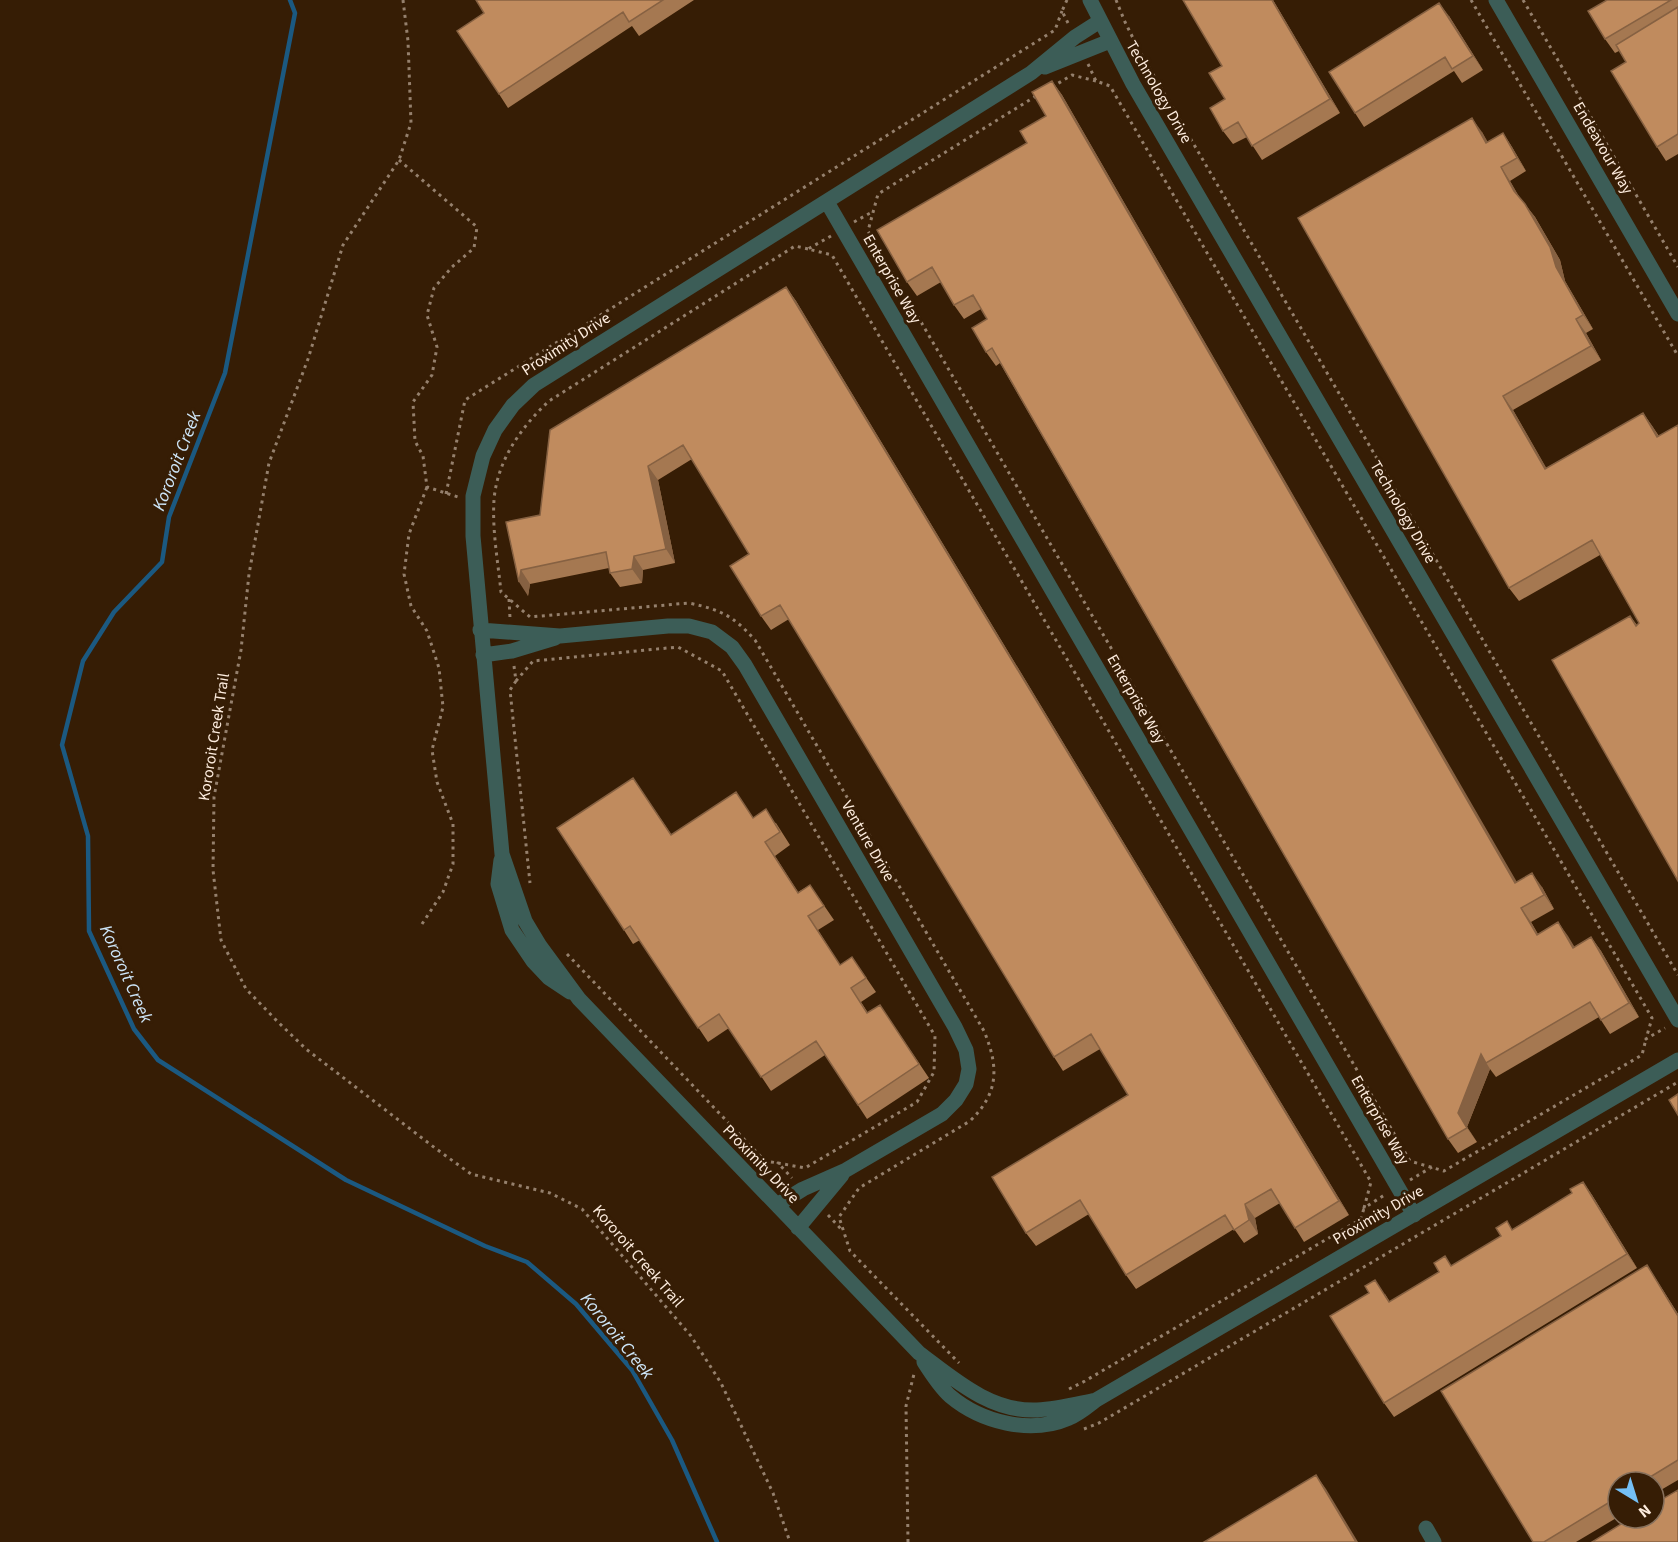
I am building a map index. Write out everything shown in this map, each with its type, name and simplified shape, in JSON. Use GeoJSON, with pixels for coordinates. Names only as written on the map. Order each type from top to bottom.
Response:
{"type":"FeatureCollection","features":[{"type":"Feature","properties":{"kind":"street","name":"Endeavour Way"},"geometry":{"type":"LineString","coordinates":[[1496,0],[1678,314]]}},
{"type":"Feature","properties":{"kind":"street","name":"Proximity Drive"},"geometry":{"type":"LineString","coordinates":[[1096,8],[1075,37],[1031,72],[534,385],[513,405],[495,430],[483,456],[473,496],[473,536],[502,854],[525,921],[540,946],[579,999],[919,1353],[976,1394],[1004,1406],[1036,1410],[1096,1400],[1678,1060]]}},
{"type":"Feature","properties":{"kind":"street","name":"Technology Drive"},"geometry":{"type":"LineString","coordinates":[[1096,8],[1110,41],[1674,1022]]}},
{"type":"Feature","properties":{"kind":"street","name":"Proximity Drive"},"geometry":{"type":"LineString","coordinates":[[1031,72],[1110,41]]}},
{"type":"Feature","properties":{"kind":"street","name":"Enterprise Way"},"geometry":{"type":"LineString","coordinates":[[827,202],[1414,1215]]}},
{"type":"Feature","properties":{"kind":"street","name":"Venture Drive"},"geometry":{"type":"LineString","coordinates":[[480,630],[560,636],[689,626],[712,632],[732,647],[745,665],[955,1027],[966,1050],[969,1069],[966,1084],[956,1100],[942,1114],[846,1170],[803,1189],[777,1206]]}},
{"type":"Feature","properties":{"kind":"street","name":"Venture Drive"},"geometry":{"type":"LineString","coordinates":[[483,655],[512,651],[560,636]]}},
{"type":"Feature","properties":{"kind":"street","name":"Venture Drive"},"geometry":{"type":"LineString","coordinates":[[798,1228],[846,1170]]}},
{"type":"Feature","properties":{"kind":"street"},"geometry":{"type":"LineString","coordinates":[[1426,1528],[1434,1542]]}},
{"type":"Feature","properties":{"kind":"path","name":"Kororoit Creek Trail"},"geometry":{"type":"LineString","coordinates":[[403,0],[408,41],[411,123],[399,160],[343,245],[308,359],[269,463],[249,574],[241,650],[214,797],[213,870],[221,940],[246,989],[278,1022],[306,1049],[435,1148],[471,1174],[550,1193],[582,1209],[691,1336],[721,1383],[773,1493],[790,1542]]}},
{"type":"Feature","properties":{"kind":"path"},"geometry":{"type":"LineString","coordinates":[[447,494],[465,400],[1055,30],[1067,0]]}},
{"type":"Feature","properties":{"kind":"path"},"geometry":{"type":"LineString","coordinates":[[1116,0],[1140,52],[1678,975]]}},
{"type":"Feature","properties":{"kind":"path"},"geometry":{"type":"LineString","coordinates":[[1471,0],[1678,356]]}},
{"type":"Feature","properties":{"kind":"path"},"geometry":{"type":"LineString","coordinates":[[1523,0],[1678,267]]}},
{"type":"Feature","properties":{"kind":"path"},"geometry":{"type":"LineString","coordinates":[[1062,11],[1075,37]]}},
{"type":"Feature","properties":{"kind":"path"},"geometry":{"type":"LineString","coordinates":[[1082,53],[1096,81]]}},
{"type":"Feature","properties":{"kind":"path"},"geometry":{"type":"LineString","coordinates":[[1072,75],[1110,86],[1652,1018],[1642,1055],[1444,1171],[1410,1161],[868,231],[873,211],[878,194],[1072,75]]}},
{"type":"Feature","properties":{"kind":"path"},"geometry":{"type":"LineString","coordinates":[[399,160],[477,227],[474,249],[452,267],[434,288],[427,315],[437,347],[432,375],[413,402],[415,441],[423,456],[427,487],[409,534],[404,574],[411,606],[427,631],[439,668],[443,707],[432,750],[437,782],[453,824],[453,864],[443,892],[422,924]]}},
{"type":"Feature","properties":{"kind":"path"},"geometry":{"type":"LineString","coordinates":[[808,249],[873,211]]}},
{"type":"Feature","properties":{"kind":"path"},"geometry":{"type":"LineString","coordinates":[[961,1364],[850,1251],[839,1217],[859,1188],[970,1121],[981,1110],[991,1093],[995,1074],[993,1052],[984,1031],[756,640],[739,622],[714,608],[689,603],[530,617],[501,592],[494,499],[504,462],[530,419],[549,401],[795,246],[832,255],[1371,1182],[1364,1208],[1432,1167]]}},
{"type":"Feature","properties":{"kind":"path"},"geometry":{"type":"LineString","coordinates":[[427,487],[455,497],[473,496]]}},
{"type":"Feature","properties":{"kind":"path"},"geometry":{"type":"LineString","coordinates":[[508,599],[511,631]]}},
{"type":"Feature","properties":{"kind":"path"},"geometry":{"type":"LineString","coordinates":[[530,887],[510,690],[533,661],[678,647],[722,671],[935,1036],[934,1072],[917,1102],[805,1168],[765,1161],[563,950]]}},
{"type":"Feature","properties":{"kind":"path"},"geometry":{"type":"LineString","coordinates":[[512,651],[516,681]]}},
{"type":"Feature","properties":{"kind":"path"},"geometry":{"type":"LineString","coordinates":[[1646,1039],[1674,1022]]}},
{"type":"Feature","properties":{"kind":"path"},"geometry":{"type":"LineString","coordinates":[[778,1163],[803,1189]]}},
{"type":"Feature","properties":{"kind":"path"},"geometry":{"type":"LineString","coordinates":[[817,1204],[843,1231]]}},
{"type":"Feature","properties":{"kind":"path"},"geometry":{"type":"LineString","coordinates":[[908,1542],[906,1406],[919,1353]]}},
{"type":"Feature","properties":{"kind":"building"},"geometry":{"type":"Polygon","coordinates":[[[476,0],[663,0],[629,22],[623,12],[499,94],[457,31],[484,13],[476,0]]]}},
{"type":"Feature","properties":{"kind":"building"},"geometry":{"type":"Polygon","coordinates":[[[1183,0],[1272,0],[1330,99],[1252,146],[1238,122],[1223,131],[1210,108],[1225,99],[1209,73],[1222,66],[1183,0]]]}},
{"type":"Feature","properties":{"kind":"building"},"geometry":{"type":"Polygon","coordinates":[[[1607,0],[1671,0],[1605,39],[1588,11],[1607,0]]]}},
{"type":"Feature","properties":{"kind":"building"},"geometry":{"type":"Polygon","coordinates":[[[1439,3],[1473,56],[1452,69],[1445,57],[1355,113],[1329,72],[1439,3]]]}},
{"type":"Feature","properties":{"kind":"building"},"geometry":{"type":"Polygon","coordinates":[[[1678,7],[1678,134],[1657,147],[1611,71],[1626,62],[1616,45],[1678,7]]]}},
{"type":"Feature","properties":{"kind":"building"},"geometry":{"type":"Polygon","coordinates":[[[1052,81],[1515,883],[1532,873],[1544,895],[1521,908],[1537,935],[1558,922],[1573,948],[1591,937],[1629,1003],[1601,1020],[1590,1002],[1486,1063],[1481,1054],[1458,1113],[1467,1128],[1448,1139],[992,348],[986,352],[972,328],[987,319],[973,295],[954,305],[932,267],[907,282],[877,230],[1027,143],[1020,131],[1046,116],[1032,92],[1052,81]]]}},
{"type":"Feature","properties":{"kind":"building"},"geometry":{"type":"Polygon","coordinates":[[[1472,118],[1486,143],[1503,133],[1517,158],[1501,167],[1550,247],[1556,267],[1583,315],[1576,319],[1591,346],[1503,396],[1545,469],[1643,413],[1657,437],[1678,425],[1678,881],[1552,660],[1630,616],[1636,626],[1639,623],[1592,540],[1509,588],[1298,218],[1472,118]]]}},
{"type":"Feature","properties":{"kind":"building"},"geometry":{"type":"Polygon","coordinates":[[[786,287],[1339,1201],[1295,1228],[1271,1189],[1245,1204],[1249,1220],[1234,1230],[1225,1215],[1126,1275],[1080,1200],[1026,1233],[992,1177],[1128,1095],[1091,1034],[1054,1057],[780,605],[761,616],[730,566],[749,554],[683,445],[648,466],[666,549],[634,556],[632,569],[610,573],[606,552],[521,570],[519,582],[506,522],[540,515],[550,430],[786,287]]]}},
{"type":"Feature","properties":{"kind":"building"},"geometry":{"type":"Polygon","coordinates":[[[633,778],[671,835],[736,792],[753,818],[766,809],[780,832],[765,842],[798,893],[810,885],[824,906],[808,916],[840,965],[852,957],[866,978],[851,988],[867,1013],[880,1005],[919,1064],[858,1105],[816,1041],[761,1077],[719,1014],[698,1028],[630,926],[624,930],[557,828],[633,778]]]}},
{"type":"Feature","properties":{"kind":"building"},"geometry":{"type":"Polygon","coordinates":[[[1678,1094],[1678,1115],[1669,1100],[1678,1094]]]}},
{"type":"Feature","properties":{"kind":"building"},"geometry":{"type":"Polygon","coordinates":[[[1583,1182],[1627,1254],[1384,1403],[1330,1316],[1369,1293],[1365,1286],[1375,1280],[1389,1302],[1439,1272],[1434,1263],[1445,1256],[1451,1266],[1501,1236],[1496,1228],[1507,1221],[1512,1230],[1572,1193],[1570,1189],[1583,1182]]]}},
{"type":"Feature","properties":{"kind":"building"},"geometry":{"type":"Polygon","coordinates":[[[1647,1265],[1678,1316],[1678,1460],[1662,1470],[1606,1470],[1606,1504],[1544,1542],[1533,1542],[1441,1391],[1647,1265]]]}},
{"type":"Feature","properties":{"kind":"building"},"geometry":{"type":"Polygon","coordinates":[[[1316,1475],[1356,1542],[1204,1542],[1316,1475]]]}},
{"type":"Feature","properties":{"kind":"building"},"geometry":{"type":"Polygon","coordinates":[[[1678,1490],[1678,1542],[1592,1542],[1612,1530],[1666,1530],[1666,1497],[1678,1490]]]}},
{"type":"Feature","properties":{"kind":"waterway","name":"Kororoit Creek"},"geometry":{"type":"LineString","coordinates":[[290,0],[295,13],[225,373],[169,517],[162,562],[114,612],[83,661],[62,745],[88,836],[89,931],[134,1029],[158,1060],[346,1180],[485,1246],[527,1262],[576,1304],[632,1370],[672,1440],[717,1542]]}}]}
